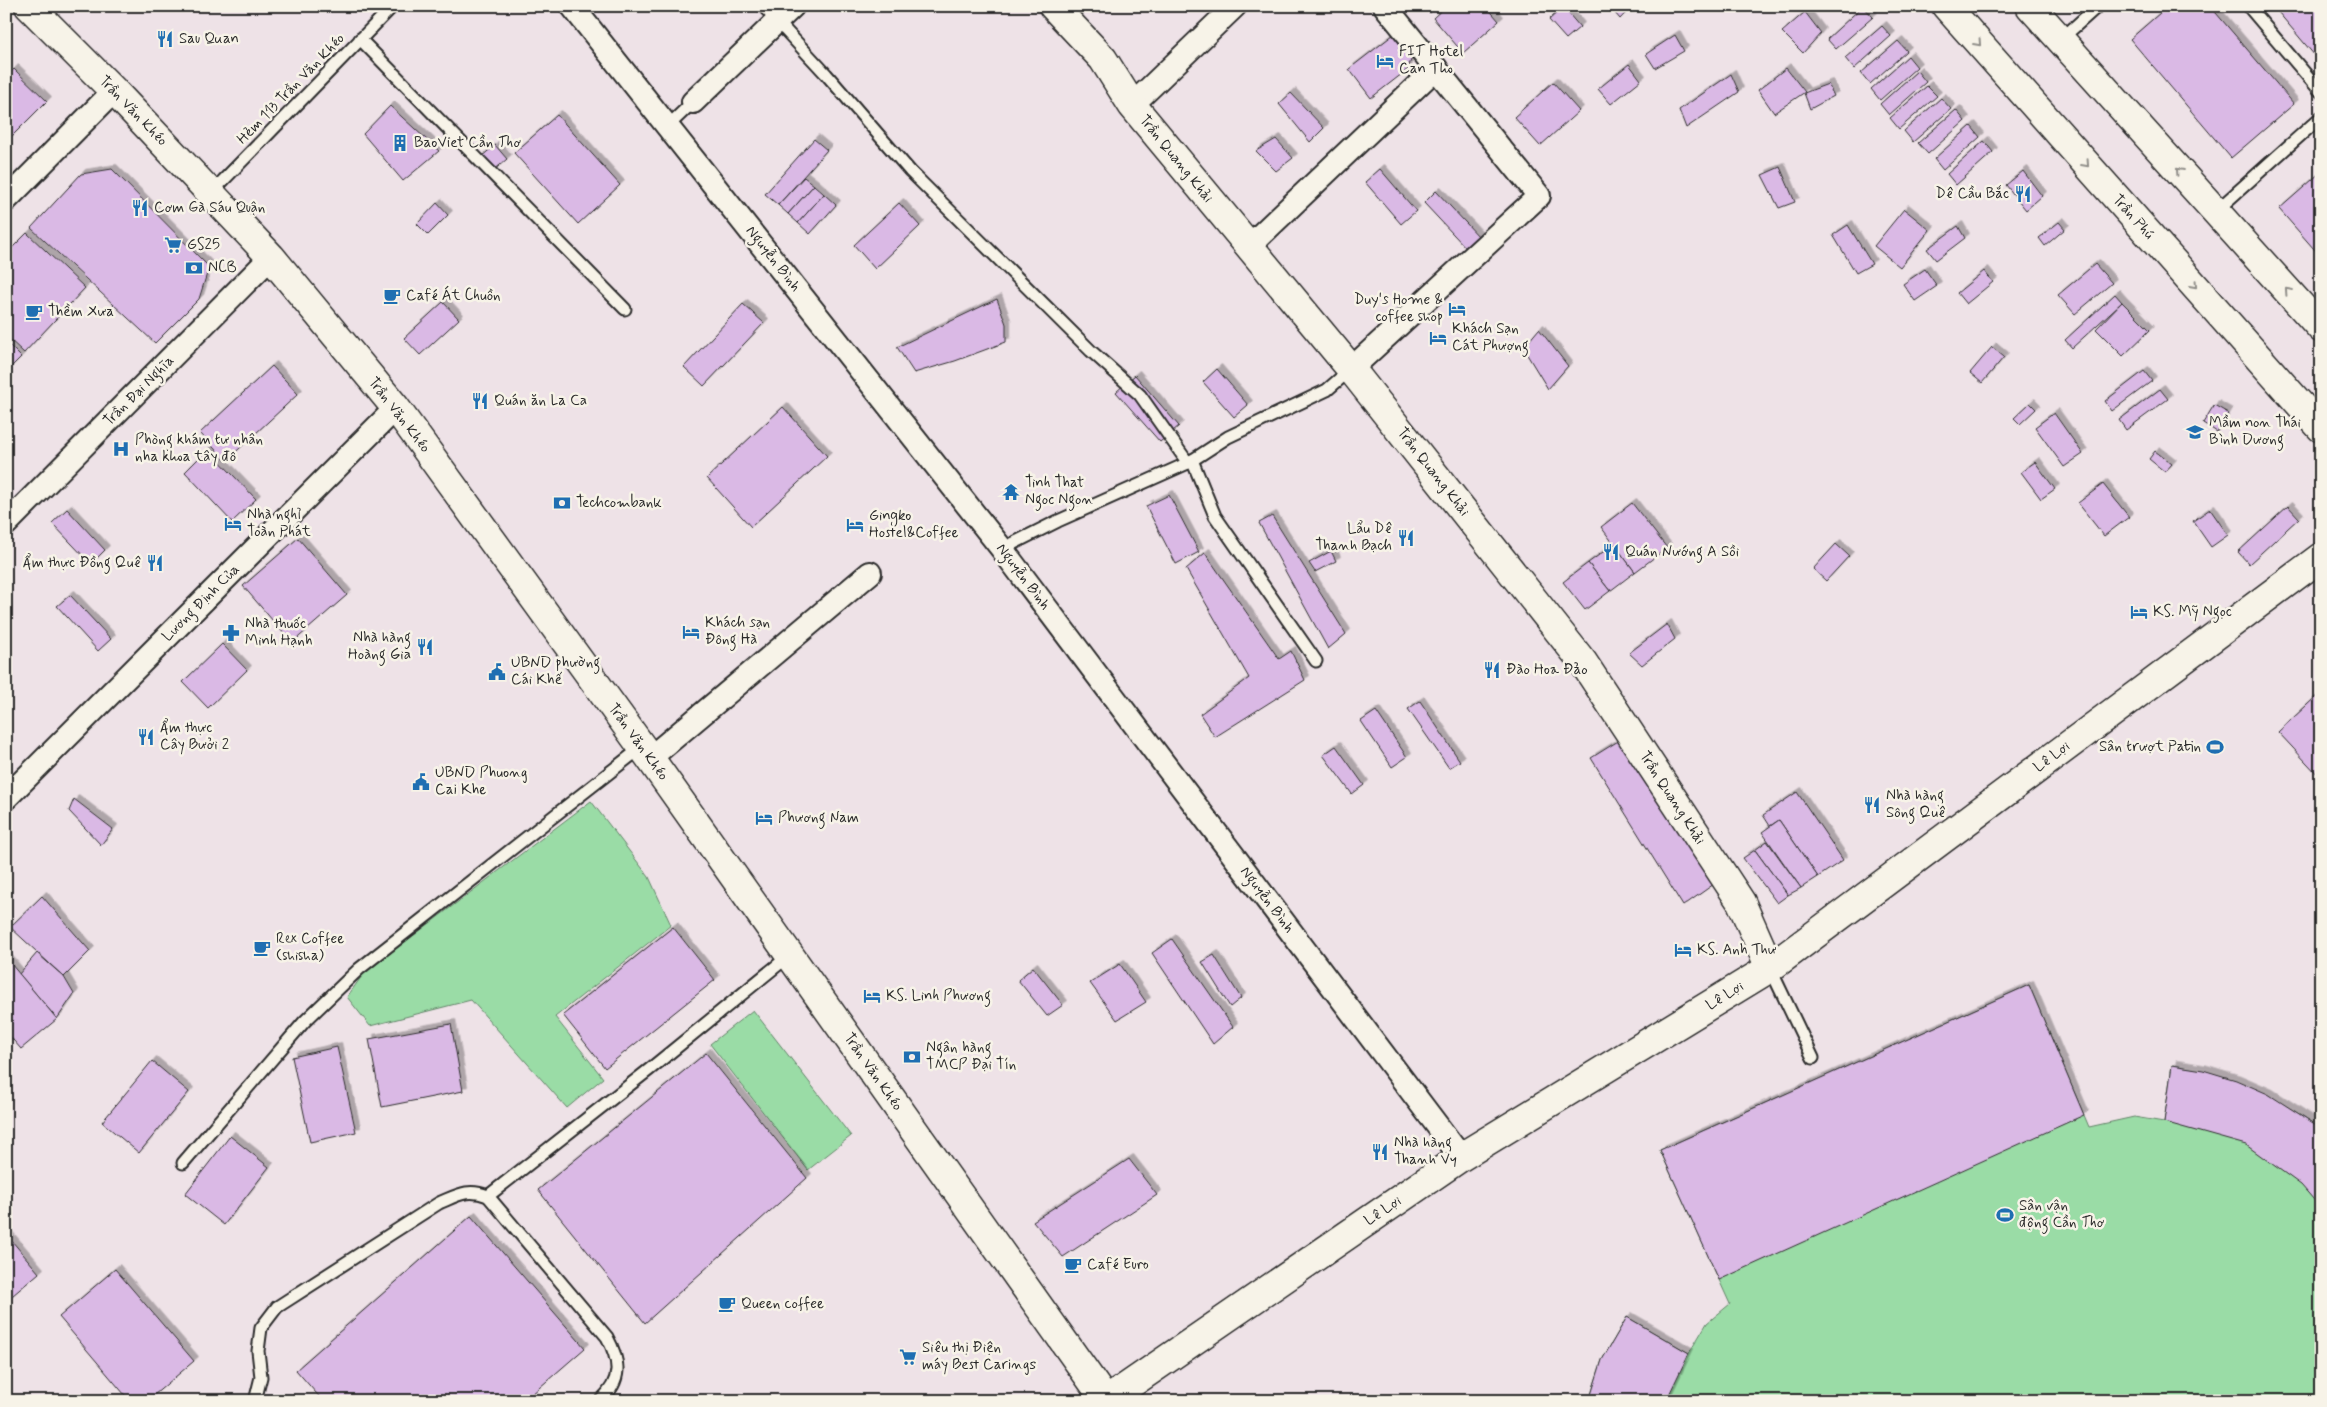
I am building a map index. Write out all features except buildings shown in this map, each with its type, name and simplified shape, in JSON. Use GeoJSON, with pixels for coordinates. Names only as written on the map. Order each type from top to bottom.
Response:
{"type":"FeatureCollection","features":[{"type":"Feature","properties":{"kind":"street","name":"Trần Văn Khéo"},"geometry":{"type":"LineString","coordinates":[[29,6],[114,91],[271,257],[396,408],[646,752],[1106,1401]]}},
{"type":"Feature","properties":{"kind":"street","name":"Nguyễn Bình"},"geometry":{"type":"LineString","coordinates":[[572,6],[1002,549],[1462,1157]]}},
{"type":"Feature","properties":{"kind":"street","name":"Trần Quang Khải"},"geometry":{"type":"LineString","coordinates":[[1053,6],[1103,59],[1132,105],[1351,369],[1583,662],[1741,902],[1770,968]]}},
{"type":"Feature","properties":{"kind":"street"},"geometry":{"type":"LineString","coordinates":[[1132,105],[1235,6]]}},
{"type":"Feature","properties":{"kind":"street"},"geometry":{"type":"LineString","coordinates":[[1351,369],[1539,196],[1385,6]]}},
{"type":"Feature","properties":{"kind":"street","name":"Trần Phú"},"geometry":{"type":"LineString","coordinates":[[1946,6],[2321,428]]}},
{"type":"Feature","properties":{"kind":"street"},"geometry":{"type":"LineString","coordinates":[[2030,6],[2321,328]]}},
{"type":"Feature","properties":{"kind":"street"},"geometry":{"type":"LineString","coordinates":[[693,102],[778,11]]}},
{"type":"Feature","properties":{"kind":"street"},"geometry":{"type":"LineString","coordinates":[[1248,247],[1436,68]]}},
{"type":"Feature","properties":{"kind":"street"},"geometry":{"type":"LineString","coordinates":[[6,200],[114,91]]}},
{"type":"Feature","properties":{"kind":"street","name":"Trần Đại Nghĩa"},"geometry":{"type":"LineString","coordinates":[[6,524],[271,257]]}},
{"type":"Feature","properties":{"kind":"street","name":"Lương Định Của"},"geometry":{"type":"LineString","coordinates":[[6,798],[396,408]]}},
{"type":"Feature","properties":{"kind":"street","name":"Lê Lợi"},"geometry":{"type":"LineString","coordinates":[[1106,1401],[1462,1157],[1770,968],[2321,557]]}},
{"type":"Feature","properties":{"kind":"street"},"geometry":{"type":"LineString","coordinates":[[646,752],[870,574]]}},
{"type":"Feature","properties":{"kind":"lane","name":"Hẻm 113 Trần Văn Khéo"},"geometry":{"type":"LineString","coordinates":[[211,193],[393,6]]}},
{"type":"Feature","properties":{"kind":"lane"},"geometry":{"type":"LineString","coordinates":[[2060,40],[2098,6]]}},
{"type":"Feature","properties":{"kind":"lane"},"geometry":{"type":"LineString","coordinates":[[2248,6],[2321,92]]}},
{"type":"Feature","properties":{"kind":"lane"},"geometry":{"type":"LineString","coordinates":[[778,11],[826,74],[910,172],[1091,352],[1140,395],[1190,462],[1215,516],[1316,662]]}},
{"type":"Feature","properties":{"kind":"lane"},"geometry":{"type":"LineString","coordinates":[[360,39],[625,309]]}},
{"type":"Feature","properties":{"kind":"lane"},"geometry":{"type":"LineString","coordinates":[[668,126],[693,102]]}},
{"type":"Feature","properties":{"kind":"lane"},"geometry":{"type":"LineString","coordinates":[[2216,211],[2321,117]]}},
{"type":"Feature","properties":{"kind":"lane"},"geometry":{"type":"LineString","coordinates":[[1002,549],[1058,521],[1190,462],[1228,438],[1327,390],[1351,369]]}},
{"type":"Feature","properties":{"kind":"lane"},"geometry":{"type":"LineString","coordinates":[[183,1163],[304,1022],[359,969],[646,752]]}},
{"type":"Feature","properties":{"kind":"lane"},"geometry":{"type":"LineString","coordinates":[[488,1196],[650,1070],[790,955]]}},
{"type":"Feature","properties":{"kind":"lane"},"geometry":{"type":"LineString","coordinates":[[1770,968],[1813,1058]]}},
{"type":"Feature","properties":{"kind":"lane"},"geometry":{"type":"LineString","coordinates":[[255,1401],[261,1377],[258,1351],[261,1328],[277,1307],[439,1203],[458,1194],[475,1191],[488,1196],[607,1337],[616,1355],[617,1372],[609,1393],[600,1401]]}},
{"type":"Feature","properties":{"kind":"green space"},"geometry":{"type":"Polygon","coordinates":[[[591,801],[649,877],[671,925],[555,1017],[603,1078],[567,1108],[471,1000],[370,1026],[347,997],[364,973],[591,801]]]}},
{"type":"Feature","properties":{"kind":"green space","name":"Sân vận động Cần Thơ"},"geometry":{"type":"Polygon","coordinates":[[[2029,985],[2089,1127],[2134,1117],[2164,1122],[2172,1065],[2232,1080],[2268,1096],[2321,1128],[2321,1401],[1589,1401],[1602,1360],[1627,1317],[1689,1353],[1707,1323],[1730,1304],[1660,1150],[2029,985]]]}},
{"type":"Feature","properties":{"kind":"green space"},"geometry":{"type":"Polygon","coordinates":[[[753,1010],[851,1136],[808,1170],[710,1044],[753,1010]]]}},
{"type":"Feature","properties":{"kind":"place","name":"Sau Quan"},"geometry":{"type":"Point","coordinates":[165,39]}},
{"type":"Feature","properties":{"kind":"place","name":"FIT Hotel Can Tho"},"geometry":{"type":"Point","coordinates":[1385,61]}},
{"type":"Feature","properties":{"kind":"place","name":"BaoViet Cần Thơ"},"geometry":{"type":"Point","coordinates":[400,143]}},
{"type":"Feature","properties":{"kind":"place","name":"Dê Cầu Bắc"},"geometry":{"type":"Point","coordinates":[2023,194]}},
{"type":"Feature","properties":{"kind":"place","name":"Cơm Gà Sáu Quận"},"geometry":{"type":"Point","coordinates":[140,208]}},
{"type":"Feature","properties":{"kind":"place","name":"GS25"},"geometry":{"type":"Point","coordinates":[173,245]}},
{"type":"Feature","properties":{"kind":"place","name":"NCB"},"geometry":{"type":"Point","coordinates":[194,268]}},
{"type":"Feature","properties":{"kind":"place","name":"Café Át Chuồn"},"geometry":{"type":"Point","coordinates":[392,296]}},
{"type":"Feature","properties":{"kind":"place","name":"Duy's Home & coffee shop"},"geometry":{"type":"Point","coordinates":[1457,309]}},
{"type":"Feature","properties":{"kind":"place","name":"Thềm Xưa"},"geometry":{"type":"Point","coordinates":[34,312]}},
{"type":"Feature","properties":{"kind":"place","name":"Khách Sạn Cát Phượng"},"geometry":{"type":"Point","coordinates":[1438,338]}},
{"type":"Feature","properties":{"kind":"place","name":"Quán ăn La Ca"},"geometry":{"type":"Point","coordinates":[480,401]}},
{"type":"Feature","properties":{"kind":"place","name":"Mầm non Thái Bình Dương"},"geometry":{"type":"Point","coordinates":[2195,432]}},
{"type":"Feature","properties":{"kind":"place","name":"Phòng khám tư nhân nha khoa tây đô"},"geometry":{"type":"Point","coordinates":[121,449]}},
{"type":"Feature","properties":{"kind":"place","name":"Tinh That Ngoc Ngon"},"geometry":{"type":"Point","coordinates":[1011,492]}},
{"type":"Feature","properties":{"kind":"place","name":"Techcombank"},"geometry":{"type":"Point","coordinates":[562,503]}},
{"type":"Feature","properties":{"kind":"place","name":"Nhà nghỉ Toàn Phát"},"geometry":{"type":"Point","coordinates":[233,524]}},
{"type":"Feature","properties":{"kind":"place","name":"Gingko Hostel&Coffee"},"geometry":{"type":"Point","coordinates":[855,525]}},
{"type":"Feature","properties":{"kind":"place","name":"Lẩu Dê Thanh Bạch"},"geometry":{"type":"Point","coordinates":[1406,538]}},
{"type":"Feature","properties":{"kind":"place","name":"Quán Nướng A Sồi"},"geometry":{"type":"Point","coordinates":[1611,552]}},
{"type":"Feature","properties":{"kind":"place","name":"Ẩm thực Đồng Quê"},"geometry":{"type":"Point","coordinates":[155,563]}},
{"type":"Feature","properties":{"kind":"place","name":"KS. Mỹ Ngọc"},"geometry":{"type":"Point","coordinates":[2139,612]}},
{"type":"Feature","properties":{"kind":"place","name":"Khách sạn Đông Hà"},"geometry":{"type":"Point","coordinates":[691,632]}},
{"type":"Feature","properties":{"kind":"place","name":"Nhà thuốc Minh Hạnh"},"geometry":{"type":"Point","coordinates":[231,633]}},
{"type":"Feature","properties":{"kind":"place","name":"Nhà hàng Hoàng Gia"},"geometry":{"type":"Point","coordinates":[425,647]}},
{"type":"Feature","properties":{"kind":"place","name":"Đào Hoa Đảo"},"geometry":{"type":"Point","coordinates":[1492,670]}},
{"type":"Feature","properties":{"kind":"place","name":"UBND phường Cái Khế"},"geometry":{"type":"Point","coordinates":[497,672]}},
{"type":"Feature","properties":{"kind":"place","name":"Ẩm thực Cây Bưởi 2"},"geometry":{"type":"Point","coordinates":[146,737]}},
{"type":"Feature","properties":{"kind":"place","name":"Sân trượt Patin"},"geometry":{"type":"Point","coordinates":[2215,747]}},
{"type":"Feature","properties":{"kind":"place","name":"UBND Phuong Cai Khe"},"geometry":{"type":"Point","coordinates":[421,782]}},
{"type":"Feature","properties":{"kind":"place","name":"Nhà hàng Sông Quê"},"geometry":{"type":"Point","coordinates":[1872,805]}},
{"type":"Feature","properties":{"kind":"place","name":"Phương Nam"},"geometry":{"type":"Point","coordinates":[764,818]}},
{"type":"Feature","properties":{"kind":"place","name":"Rex Coffee (shisha)"},"geometry":{"type":"Point","coordinates":[262,948]}},
{"type":"Feature","properties":{"kind":"place","name":"KS. Anh Thư"},"geometry":{"type":"Point","coordinates":[1683,950]}},
{"type":"Feature","properties":{"kind":"place","name":"KS. Linh Phương"},"geometry":{"type":"Point","coordinates":[872,996]}},
{"type":"Feature","properties":{"kind":"place","name":"Ngân hàng TMCP Đại Tín"},"geometry":{"type":"Point","coordinates":[912,1057]}},
{"type":"Feature","properties":{"kind":"place","name":"Nhà hàng Thanh Vy"},"geometry":{"type":"Point","coordinates":[1380,1152]}},
{"type":"Feature","properties":{"kind":"place","name":"Sân vận động Cần Thơ"},"geometry":{"type":"Point","coordinates":[2005,1215]}},
{"type":"Feature","properties":{"kind":"place","name":"Café Euro"},"geometry":{"type":"Point","coordinates":[1073,1265]}},
{"type":"Feature","properties":{"kind":"place","name":"Queen coffee"},"geometry":{"type":"Point","coordinates":[727,1304]}},
{"type":"Feature","properties":{"kind":"place","name":"Siêu thị Điện máy Best Carings"},"geometry":{"type":"Point","coordinates":[908,1357]}}]}
